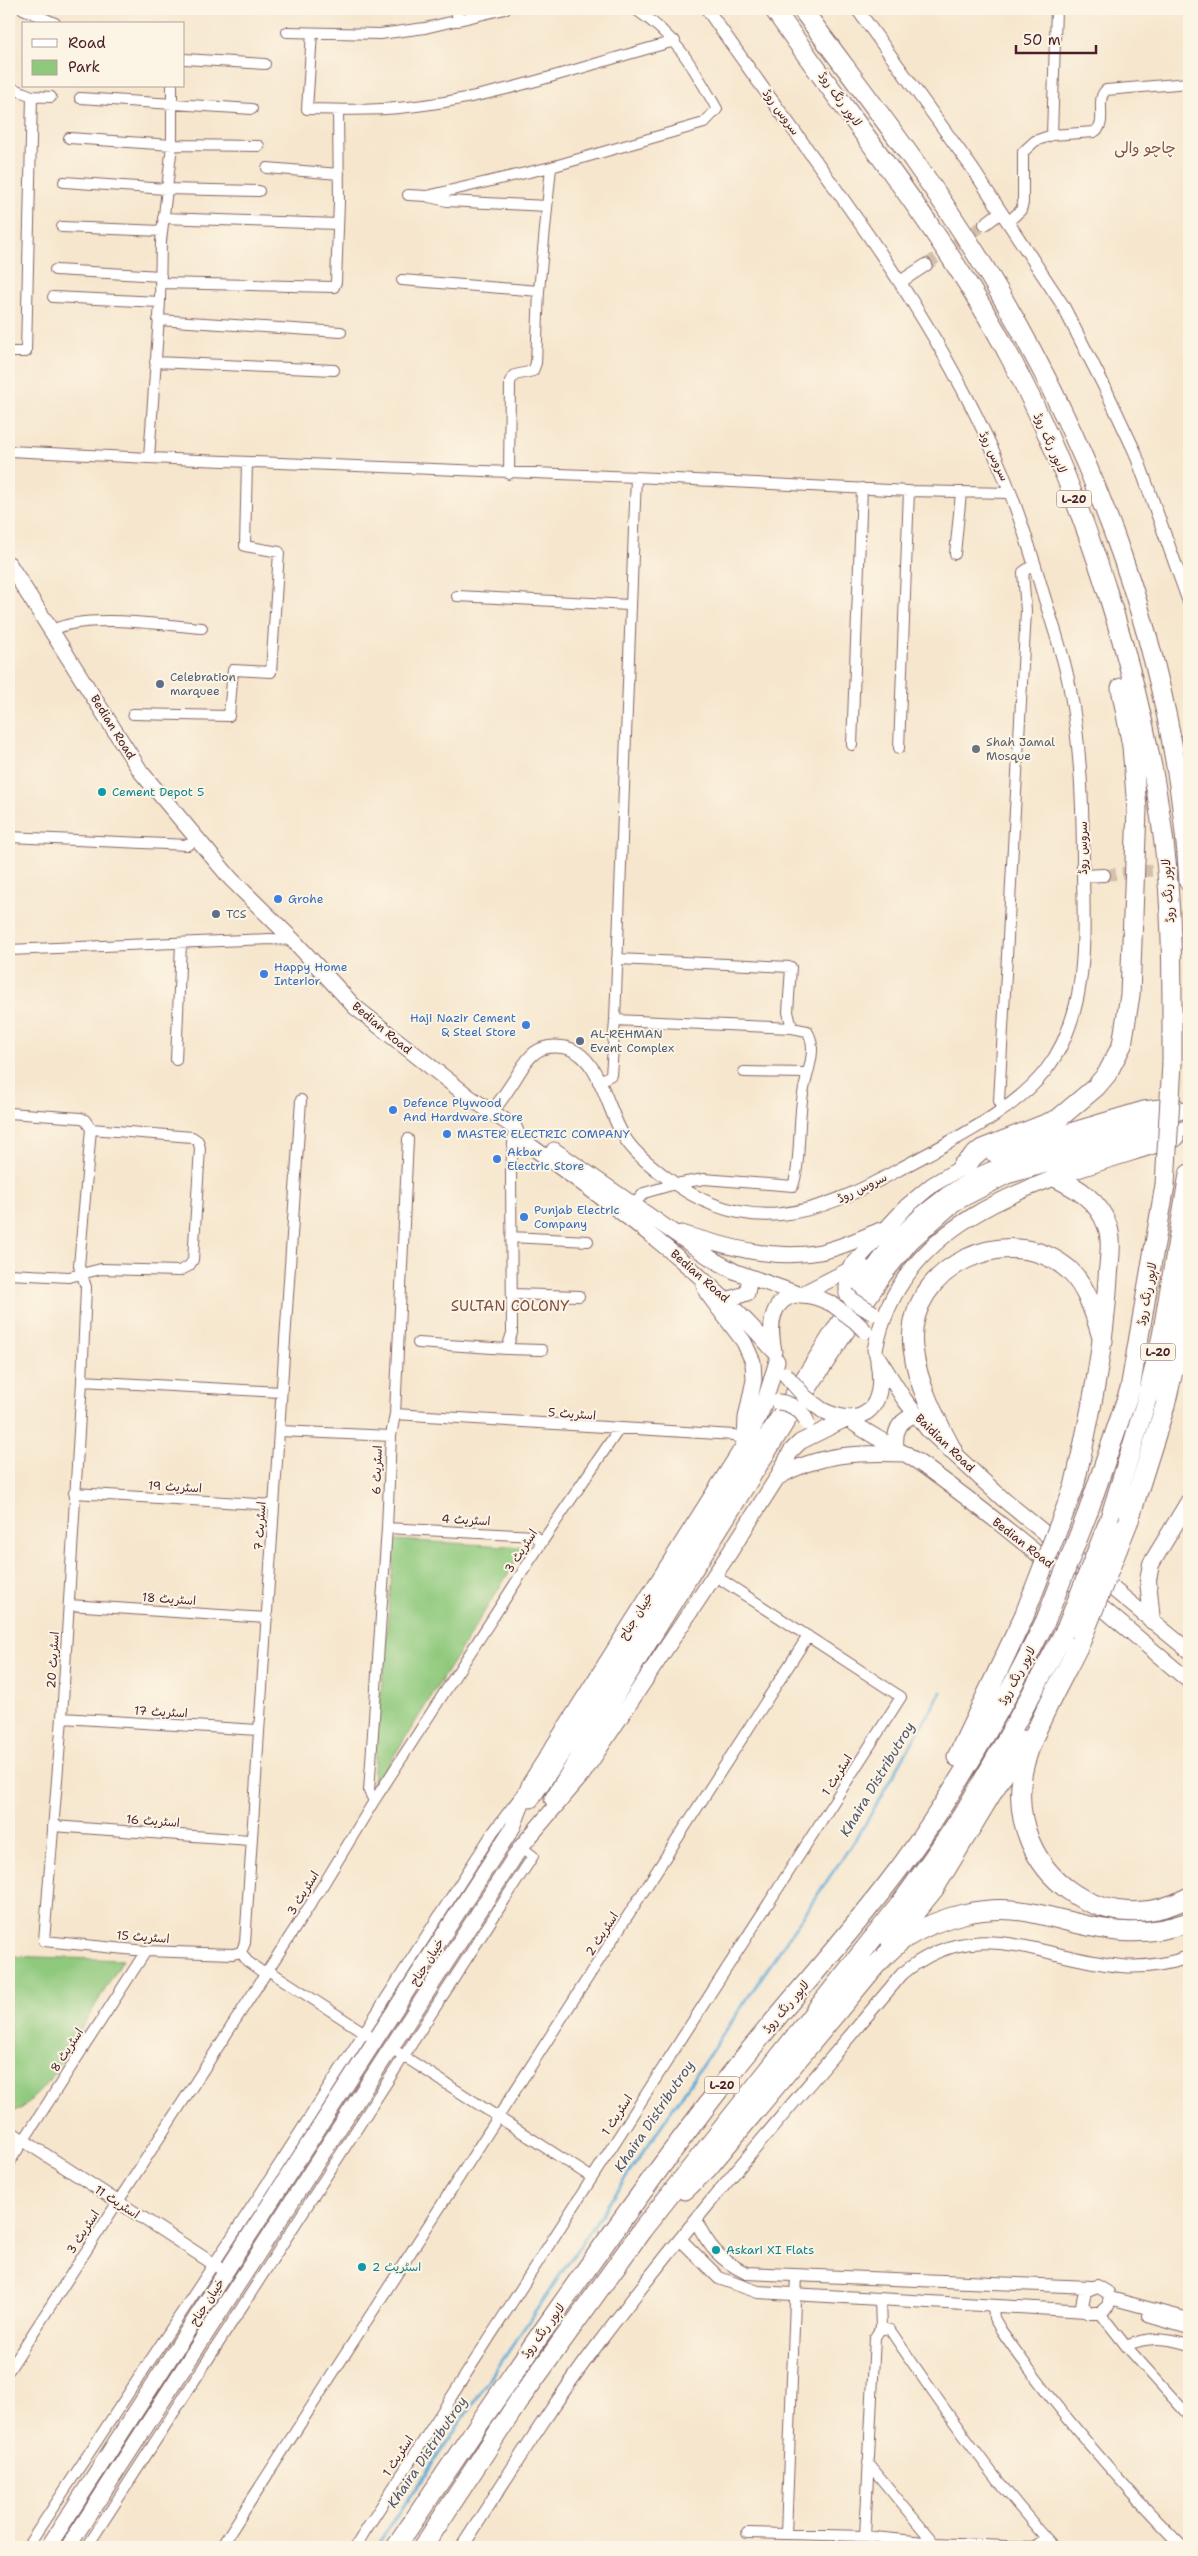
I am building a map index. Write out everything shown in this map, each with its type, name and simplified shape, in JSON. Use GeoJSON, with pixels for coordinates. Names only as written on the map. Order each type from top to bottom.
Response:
{"type":"FeatureCollection","features":[{"type":"Feature","properties":{"kind":"highway","name":"لاہور رنگ روڈ"},"geometry":{"type":"LineString","coordinates":[[396,2547],[512,2374],[725,2081],[881,1892],[935,1816],[1001,1705],[1044,1622],[1088,1512],[1130,1389],[1160,1226],[1165,1185],[1172,1063],[1170,931],[1164,843],[1154,779],[1135,694],[1109,598],[1056,454],[1011,358],[958,268],[910,195],[774,9]]}},
{"type":"Feature","properties":{"kind":"highway","name":"لاہور رنگ روڈ"},"geometry":{"type":"LineString","coordinates":[[802,9],[924,176],[978,258],[1043,372],[1101,497],[1121,552],[1143,624],[1174,748],[1186,826],[1189,882]]}},
{"type":"Feature","properties":{"kind":"highway"},"geometry":{"type":"LineString","coordinates":[[962,1166],[982,1149],[1058,1119],[1096,1087],[1115,1060],[1126,1029],[1135,896],[1137,809],[1132,746],[1116,662],[1109,598]]}},
{"type":"Feature","properties":{"kind":"highway"},"geometry":{"type":"LineString","coordinates":[[1174,748],[1189,780]]}},
{"type":"Feature","properties":{"kind":"highway","name":"لاہور رنگ روڈ"},"geometry":{"type":"LineString","coordinates":[[422,2547],[520,2399],[642,2230],[901,1903],[969,1804],[1066,1629],[1110,1521],[1148,1395],[1162,1336],[1189,1174]]}},
{"type":"Feature","properties":{"kind":"highway"},"geometry":{"type":"LineString","coordinates":[[935,1816],[957,1758],[1024,1616],[1074,1487],[1090,1418],[1102,1341],[1109,1262],[1107,1226],[1098,1209],[1084,1193],[1056,1177]]}},
{"type":"Feature","properties":{"kind":"highway"},"geometry":{"type":"LineString","coordinates":[[952,1450],[924,1391],[913,1348],[914,1322],[918,1310],[932,1284],[945,1271],[958,1262],[992,1250],[1020,1249],[1043,1254],[1069,1271],[1080,1284],[1096,1317],[1102,1341]]}},
{"type":"Feature","properties":{"kind":"highway"},"geometry":{"type":"LineString","coordinates":[[1189,1275],[1180,1341],[1153,1448],[1129,1520],[1081,1641],[1052,1700],[1026,1760],[1022,1777],[1021,1798],[1025,1831],[1041,1863],[1050,1876],[1079,1898],[1099,1907],[1119,1911],[1162,1908],[1189,1897]]}},
{"type":"Feature","properties":{"kind":"highway"},"geometry":{"type":"LineString","coordinates":[[1180,1341],[1189,1322]]}},
{"type":"Feature","properties":{"kind":"highway"},"geometry":{"type":"LineString","coordinates":[[642,2230],[707,2169],[876,1965],[896,1935],[934,1889],[1023,1742],[1052,1700]]}},
{"type":"Feature","properties":{"kind":"highway"},"geometry":{"type":"LineString","coordinates":[[876,1965],[902,1940],[920,1930],[940,1921],[986,1910],[1028,1912],[1094,1928],[1134,1933],[1165,1929],[1189,1922]]}},
{"type":"Feature","properties":{"kind":"main road","name":"Bedian Road"},"geometry":{"type":"LineString","coordinates":[[9,564],[53,630],[141,772],[196,840],[231,879],[293,940],[355,1007],[407,1050],[491,1113],[514,1127],[518,1137],[629,1210],[702,1280],[727,1300],[775,1355]]}},
{"type":"Feature","properties":{"kind":"main road"},"geometry":{"type":"LineString","coordinates":[[629,1210],[665,1228],[712,1259],[750,1277],[801,1294],[832,1304],[856,1321],[865,1332],[876,1353],[880,1378],[878,1400],[867,1412],[847,1419],[822,1410],[798,1390],[785,1374],[775,1355],[770,1329],[774,1314],[787,1298],[801,1294],[847,1271],[884,1229],[932,1185],[962,1166],[1009,1148],[1144,1110],[1189,1103]]}},
{"type":"Feature","properties":{"kind":"main road"},"geometry":{"type":"LineString","coordinates":[[513,1827],[589,1714],[872,1270],[892,1243],[938,1201],[988,1171],[1028,1156],[1189,1109]]}},
{"type":"Feature","properties":{"kind":"main road"},"geometry":{"type":"LineString","coordinates":[[521,1847],[787,1422],[884,1275],[911,1242],[955,1203],[1007,1176],[1151,1135],[1189,1128]]}},
{"type":"Feature","properties":{"kind":"main road"},"geometry":{"type":"LineString","coordinates":[[876,1353],[883,1316],[898,1287],[944,1236],[974,1214],[1004,1197],[1056,1177],[1189,1134]]}},
{"type":"Feature","properties":{"kind":"main road"},"geometry":{"type":"LineString","coordinates":[[665,1228],[740,1249],[771,1254],[799,1254],[839,1246],[884,1229]]}},
{"type":"Feature","properties":{"kind":"main road"},"geometry":{"type":"LineString","coordinates":[[872,1242],[869,1257],[847,1286],[847,1294],[852,1300],[873,1314],[878,1311],[913,1261],[921,1260]]}},
{"type":"Feature","properties":{"kind":"main road"},"geometry":{"type":"LineString","coordinates":[[727,1300],[738,1298],[747,1293],[750,1277]]}},
{"type":"Feature","properties":{"kind":"main road"},"geometry":{"type":"LineString","coordinates":[[702,1280],[707,1293],[744,1342],[753,1362],[754,1380],[746,1418],[747,1440]]}},
{"type":"Feature","properties":{"kind":"main road","name":"Baidian Road"},"geometry":{"type":"LineString","coordinates":[[876,1353],[915,1415],[928,1430],[952,1450],[1003,1499]]}},
{"type":"Feature","properties":{"kind":"main road","name":"خیبان جناح"},"geometry":{"type":"LineString","coordinates":[[48,2547],[220,2268],[371,2036],[513,1827],[530,1783],[747,1440],[762,1410],[775,1355]]}},
{"type":"Feature","properties":{"kind":"main road"},"geometry":{"type":"LineString","coordinates":[[747,1440],[757,1433],[770,1406],[778,1402],[795,1408],[805,1417],[807,1423],[800,1435],[800,1442]]}},
{"type":"Feature","properties":{"kind":"main road"},"geometry":{"type":"LineString","coordinates":[[777,1478],[792,1469],[810,1462],[843,1454],[902,1450],[895,1436],[902,1422],[915,1415]]}},
{"type":"Feature","properties":{"kind":"main road","name":"Bedian Road"},"geometry":{"type":"LineString","coordinates":[[847,1419],[902,1450],[1039,1554],[1189,1681]]}},
{"type":"Feature","properties":{"kind":"main road","name":"خیبان جناح"},"geometry":{"type":"LineString","coordinates":[[68,2547],[398,2052],[521,1847],[582,1776],[777,1478],[785,1460],[800,1442],[847,1419]]}},
{"type":"Feature","properties":{"kind":"main road","name":"Bedian Road"},"geometry":{"type":"LineString","coordinates":[[1003,1499],[1152,1621]]}},
{"type":"Feature","properties":{"kind":"main road"},"geometry":{"type":"LineString","coordinates":[[1188,1504],[1151,1564],[1148,1580],[1152,1621],[1189,1651]]}},
{"type":"Feature","properties":{"kind":"street"},"geometry":{"type":"LineString","coordinates":[[23,9],[50,22]]}},
{"type":"Feature","properties":{"kind":"street"},"geometry":{"type":"LineString","coordinates":[[456,9],[458,21]]}},
{"type":"Feature","properties":{"kind":"street"},"geometry":{"type":"LineString","coordinates":[[287,32],[380,34],[458,21],[505,9]]}},
{"type":"Feature","properties":{"kind":"street"},"geometry":{"type":"LineString","coordinates":[[428,196],[551,167],[704,123],[717,109],[675,41],[635,9]]}},
{"type":"Feature","properties":{"kind":"street","name":"سروس روڈ"},"geometry":{"type":"LineString","coordinates":[[491,1113],[511,1086],[526,1060],[541,1049],[560,1046],[578,1052],[588,1060],[613,1116],[628,1142],[638,1154],[675,1184],[706,1202],[740,1212],[776,1214],[810,1210],[862,1190],[1004,1109],[1040,1078],[1054,1058],[1071,1024],[1078,1000],[1083,876],[1083,797],[1073,705],[1066,670],[1010,493],[996,457],[949,366],[900,282],[842,196],[707,9]]}},
{"type":"Feature","properties":{"kind":"street"},"geometry":{"type":"LineString","coordinates":[[857,9],[1005,217],[1062,304],[1105,388],[1155,504],[1189,602]]}},
{"type":"Feature","properties":{"kind":"street"},"geometry":{"type":"LineString","coordinates":[[1052,135],[1056,9]]}},
{"type":"Feature","properties":{"kind":"street"},"geometry":{"type":"LineString","coordinates":[[312,33],[306,109],[363,111],[424,105],[482,94],[675,41]]}},
{"type":"Feature","properties":{"kind":"street"},"geometry":{"type":"LineString","coordinates":[[185,59],[265,64]]}},
{"type":"Feature","properties":{"kind":"street"},"geometry":{"type":"LineString","coordinates":[[985,224],[1021,210],[1023,203],[1023,152],[1034,141],[1052,135],[1094,132],[1098,130],[1101,98],[1106,90],[1189,83]]}},
{"type":"Feature","properties":{"kind":"street"},"geometry":{"type":"LineString","coordinates":[[9,86],[32,96],[50,97]]}},
{"type":"Feature","properties":{"kind":"street"},"geometry":{"type":"LineString","coordinates":[[149,458],[160,302],[162,231],[172,145],[172,88]]}},
{"type":"Feature","properties":{"kind":"street"},"geometry":{"type":"LineString","coordinates":[[9,352],[26,352],[32,96]]}},
{"type":"Feature","properties":{"kind":"street"},"geometry":{"type":"LineString","coordinates":[[80,98],[252,109]]}},
{"type":"Feature","properties":{"kind":"street"},"geometry":{"type":"LineString","coordinates":[[55,270],[160,280],[334,287],[336,282],[338,224],[338,110]]}},
{"type":"Feature","properties":{"kind":"street"},"geometry":{"type":"LineString","coordinates":[[69,138],[172,145],[260,146]]}},
{"type":"Feature","properties":{"kind":"street"},"geometry":{"type":"LineString","coordinates":[[508,474],[510,382],[515,374],[533,371],[536,363],[539,291],[551,167]]}},
{"type":"Feature","properties":{"kind":"street"},"geometry":{"type":"LineString","coordinates":[[267,168],[339,174]]}},
{"type":"Feature","properties":{"kind":"street"},"geometry":{"type":"LineString","coordinates":[[64,182],[166,189],[259,192]]}},
{"type":"Feature","properties":{"kind":"street"},"geometry":{"type":"LineString","coordinates":[[408,195],[428,196],[447,202],[547,206]]}},
{"type":"Feature","properties":{"kind":"street"},"geometry":{"type":"LineString","coordinates":[[163,218],[338,224]]}},
{"type":"Feature","properties":{"kind":"street"},"geometry":{"type":"LineString","coordinates":[[62,227],[162,231]]}},
{"type":"Feature","properties":{"kind":"street"},"geometry":{"type":"LineString","coordinates":[[900,282],[926,265]]}},
{"type":"Feature","properties":{"kind":"street"},"geometry":{"type":"LineString","coordinates":[[402,280],[539,291]]}},
{"type":"Feature","properties":{"kind":"street"},"geometry":{"type":"LineString","coordinates":[[53,297],[160,302]]}},
{"type":"Feature","properties":{"kind":"street"},"geometry":{"type":"LineString","coordinates":[[158,320],[341,332]]}},
{"type":"Feature","properties":{"kind":"street"},"geometry":{"type":"LineString","coordinates":[[155,362],[334,370]]}},
{"type":"Feature","properties":{"kind":"street"},"geometry":{"type":"LineString","coordinates":[[9,451],[908,491],[1010,493]]}},
{"type":"Feature","properties":{"kind":"street"},"geometry":{"type":"LineString","coordinates":[[133,714],[229,716],[233,670],[271,672],[279,552],[245,546],[247,462]]}},
{"type":"Feature","properties":{"kind":"street"},"geometry":{"type":"LineString","coordinates":[[598,1082],[611,1075],[615,1020],[636,478]]}},
{"type":"Feature","properties":{"kind":"street"},"geometry":{"type":"LineString","coordinates":[[852,745],[862,488]]}},
{"type":"Feature","properties":{"kind":"street"},"geometry":{"type":"LineString","coordinates":[[899,748],[908,491]]}},
{"type":"Feature","properties":{"kind":"street"},"geometry":{"type":"LineString","coordinates":[[956,554],[961,493]]}},
{"type":"Feature","properties":{"kind":"street"},"geometry":{"type":"LineString","coordinates":[[1004,1109],[999,1101],[1026,611],[1023,572],[1034,564]]}},
{"type":"Feature","properties":{"kind":"street"},"geometry":{"type":"LineString","coordinates":[[457,596],[630,605]]}},
{"type":"Feature","properties":{"kind":"street"},"geometry":{"type":"LineString","coordinates":[[53,630],[64,625],[84,621],[202,628]]}},
{"type":"Feature","properties":{"kind":"street"},"geometry":{"type":"LineString","coordinates":[[9,837],[188,845],[196,840]]}},
{"type":"Feature","properties":{"kind":"street"},"geometry":{"type":"LineString","coordinates":[[1083,876],[1104,875]]}},
{"type":"Feature","properties":{"kind":"street"},"geometry":{"type":"LineString","coordinates":[[9,950],[270,938],[293,940]]}},
{"type":"Feature","properties":{"kind":"street"},"geometry":{"type":"LineString","coordinates":[[176,1060],[181,943]]}},
{"type":"Feature","properties":{"kind":"street"},"geometry":{"type":"LineString","coordinates":[[618,959],[791,967],[788,1012],[792,1028]]}},
{"type":"Feature","properties":{"kind":"street"},"geometry":{"type":"LineString","coordinates":[[615,1020],[792,1028],[807,1030],[812,1038],[812,1058],[806,1073],[798,1124],[793,1186],[704,1179],[675,1184],[644,1193],[629,1210]]}},
{"type":"Feature","properties":{"kind":"street"},"geometry":{"type":"LineString","coordinates":[[744,1072],[806,1073]]}},
{"type":"Feature","properties":{"kind":"street","name":"اسٹریٹ 7"},"geometry":{"type":"LineString","coordinates":[[241,1952],[245,1943],[250,1840],[280,1431],[301,1100]]}},
{"type":"Feature","properties":{"kind":"street"},"geometry":{"type":"LineString","coordinates":[[9,1113],[81,1118],[85,1120],[90,1129],[192,1137],[198,1141],[200,1148],[193,1260],[189,1266],[179,1271],[101,1269],[69,1277],[9,1274]]}},
{"type":"Feature","properties":{"kind":"street"},"geometry":{"type":"LineString","coordinates":[[508,1349],[512,1333],[510,1237],[514,1127]]}},
{"type":"Feature","properties":{"kind":"street","name":"اسٹریٹ 20"},"geometry":{"type":"LineString","coordinates":[[44,1941],[62,1718],[82,1381],[86,1287],[79,1266],[90,1129]]}},
{"type":"Feature","properties":{"kind":"street","name":"اسٹریٹ 6"},"geometry":{"type":"LineString","coordinates":[[374,1801],[369,1791],[387,1528],[391,1436],[395,1414],[408,1139]]}},
{"type":"Feature","properties":{"kind":"street"},"geometry":{"type":"LineString","coordinates":[[510,1237],[588,1241]]}},
{"type":"Feature","properties":{"kind":"street"},"geometry":{"type":"LineString","coordinates":[[512,1294],[579,1296]]}},
{"type":"Feature","properties":{"kind":"street"},"geometry":{"type":"LineString","coordinates":[[418,1343],[542,1350]]}},
{"type":"Feature","properties":{"kind":"street"},"geometry":{"type":"LineString","coordinates":[[82,1381],[281,1392]]}},
{"type":"Feature","properties":{"kind":"street","name":"اسٹریٹ 5"},"geometry":{"type":"LineString","coordinates":[[395,1414],[734,1435],[747,1440]]}},
{"type":"Feature","properties":{"kind":"street","name":"اسٹریٹ 3"},"geometry":{"type":"LineString","coordinates":[[9,2370],[267,1972],[374,1801],[542,1542],[619,1429]]}},
{"type":"Feature","properties":{"kind":"street"},"geometry":{"type":"LineString","coordinates":[[280,1431],[391,1436]]}},
{"type":"Feature","properties":{"kind":"street","name":"اسٹریٹ 19"},"geometry":{"type":"LineString","coordinates":[[74,1494],[274,1505]]}},
{"type":"Feature","properties":{"kind":"street","name":"اسٹریٹ 4"},"geometry":{"type":"LineString","coordinates":[[387,1528],[535,1536],[542,1542]]}},
{"type":"Feature","properties":{"kind":"street"},"geometry":{"type":"LineString","coordinates":[[714,1575],[808,1636]]}},
{"type":"Feature","properties":{"kind":"street","name":"اسٹریٹ 18"},"geometry":{"type":"LineString","coordinates":[[69,1605],[267,1618]]}},
{"type":"Feature","properties":{"kind":"street","name":"اسٹریٹ 1"},"geometry":{"type":"LineString","coordinates":[[355,2547],[591,2177],[814,1836],[901,1697],[808,1636]]}},
{"type":"Feature","properties":{"kind":"street","name":"اسٹریٹ 2"},"geometry":{"type":"LineString","coordinates":[[220,2547],[808,1636]]}},
{"type":"Feature","properties":{"kind":"street","name":"اسٹریٹ 17"},"geometry":{"type":"LineString","coordinates":[[62,1718],[258,1730]]}},
{"type":"Feature","properties":{"kind":"street"},"geometry":{"type":"LineString","coordinates":[[241,1952],[247,1961],[371,2036],[493,1832],[530,1783]]}},
{"type":"Feature","properties":{"kind":"street","name":"اسٹریٹ 16"},"geometry":{"type":"LineString","coordinates":[[54,1826],[250,1840]]}},
{"type":"Feature","properties":{"kind":"street","name":"اسٹریٹ 15"},"geometry":{"type":"LineString","coordinates":[[44,1941],[146,1951],[232,1954],[241,1952]]}},
{"type":"Feature","properties":{"kind":"street"},"geometry":{"type":"LineString","coordinates":[[462,2547],[520,2456],[598,2344],[696,2221],[902,1974],[930,1954],[952,1946],[992,1942],[1017,1944],[1123,1966],[1171,1963],[1189,1957]]}},
{"type":"Feature","properties":{"kind":"street","name":"اسٹریٹ 8"},"geometry":{"type":"LineString","coordinates":[[9,2163],[146,1951]]}},
{"type":"Feature","properties":{"kind":"street"},"geometry":{"type":"LineString","coordinates":[[87,2547],[398,2052],[591,2177]]}},
{"type":"Feature","properties":{"kind":"street","name":"اسٹریٹ 11"},"geometry":{"type":"LineString","coordinates":[[9,2131],[220,2268]]}},
{"type":"Feature","properties":{"kind":"street"},"geometry":{"type":"LineString","coordinates":[[696,2221],[706,2242],[727,2263],[746,2273],[1102,2288],[1106,2306],[1126,2346],[1189,2416]]}},
{"type":"Feature","properties":{"kind":"street"},"geometry":{"type":"LineString","coordinates":[[681,2240],[719,2278],[758,2292],[794,2296],[1086,2310]]}},
{"type":"Feature","properties":{"kind":"street"},"geometry":{"type":"LineString","coordinates":[[27,2547],[220,2268]]}},
{"type":"Feature","properties":{"kind":"street"},"geometry":{"type":"LineString","coordinates":[[786,2534],[796,2275]]}},
{"type":"Feature","properties":{"kind":"street"},"geometry":{"type":"LineString","coordinates":[[1090,2287],[1082,2298],[1082,2305],[1093,2314],[1106,2306],[1189,2319]]}},
{"type":"Feature","properties":{"kind":"street"},"geometry":{"type":"LineString","coordinates":[[865,2536],[875,2337],[881,2328],[880,2300]]}},
{"type":"Feature","properties":{"kind":"street"},"geometry":{"type":"LineString","coordinates":[[993,2306],[992,2312],[1001,2330],[1064,2418],[1103,2464],[1182,2547]]}},
{"type":"Feature","properties":{"kind":"street"},"geometry":{"type":"LineString","coordinates":[[1106,2306],[1189,2328]]}},
{"type":"Feature","properties":{"kind":"street"},"geometry":{"type":"LineString","coordinates":[[881,2328],[890,2330],[944,2408],[1010,2496],[1054,2547]]}},
{"type":"Feature","properties":{"kind":"street"},"geometry":{"type":"LineString","coordinates":[[1126,2346],[1142,2339],[1155,2338],[1189,2345]]}},
{"type":"Feature","properties":{"kind":"street"},"geometry":{"type":"LineString","coordinates":[[868,2463],[934,2543]]}},
{"type":"Feature","properties":{"kind":"street"},"geometry":{"type":"LineString","coordinates":[[747,2533],[865,2536],[934,2543],[1034,2547],[1047,2539]]}},
{"type":"Feature","properties":{"kind":"green space"},"geometry":{"type":"Polygon","coordinates":[[[395,1540],[525,1547],[372,1791],[395,1540]]]}},
{"type":"Feature","properties":{"kind":"green space"},"geometry":{"type":"Polygon","coordinates":[[[9,1956],[123,1960],[48,2083],[21,2110],[9,2111],[9,1956]]]}},
{"type":"Feature","properties":{"kind":"waterway","name":"Khaira Distributroy"},"geometry":{"type":"LineString","coordinates":[[376,2547],[864,1826],[941,1692]]}},
{"type":"Feature","properties":{"kind":"tunnel"},"geometry":{"type":"LineString","coordinates":[[926,265],[985,224]]}},
{"type":"Feature","properties":{"kind":"tunnel"},"geometry":{"type":"LineString","coordinates":[[1104,875],[1189,867]]}},
{"type":"Feature","properties":{"kind":"place","name":"Celebration marquee"},"geometry":{"type":"Point","coordinates":[160,684]}},
{"type":"Feature","properties":{"kind":"place","name":"Shah Jamal Mosque"},"geometry":{"type":"Point","coordinates":[976,749]}},
{"type":"Feature","properties":{"kind":"place","name":"Cement Depot 5"},"geometry":{"type":"Point","coordinates":[102,792]}},
{"type":"Feature","properties":{"kind":"place","name":"Grohe"},"geometry":{"type":"Point","coordinates":[278,899]}},
{"type":"Feature","properties":{"kind":"place","name":"TCS"},"geometry":{"type":"Point","coordinates":[216,914]}},
{"type":"Feature","properties":{"kind":"place","name":"Happy Home Interior"},"geometry":{"type":"Point","coordinates":[264,974]}},
{"type":"Feature","properties":{"kind":"place","name":"Haji Nazir Cement & Steel Store"},"geometry":{"type":"Point","coordinates":[526,1025]}},
{"type":"Feature","properties":{"kind":"place","name":"AL-REHMAN Event Complex"},"geometry":{"type":"Point","coordinates":[580,1041]}},
{"type":"Feature","properties":{"kind":"place","name":"Defence Plywood And Hardware Store"},"geometry":{"type":"Point","coordinates":[393,1110]}},
{"type":"Feature","properties":{"kind":"place","name":"MASTER ELECTRIC COMPANY"},"geometry":{"type":"Point","coordinates":[447,1134]}},
{"type":"Feature","properties":{"kind":"place","name":"Akbar Electric Store"},"geometry":{"type":"Point","coordinates":[497,1159]}},
{"type":"Feature","properties":{"kind":"place","name":"Punjab Electric Company"},"geometry":{"type":"Point","coordinates":[524,1217]}},
{"type":"Feature","properties":{"kind":"place","name":"Askari XI Flats"},"geometry":{"type":"Point","coordinates":[716,2250]}},
{"type":"Feature","properties":{"kind":"place","name":"اسٹریٹ 2"},"geometry":{"type":"Point","coordinates":[362,2267]}},
{"type":"Feature","properties":{"kind":"district","name":"چاچو والی"},"geometry":{"type":"Point","coordinates":[1145,148]}},
{"type":"Feature","properties":{"kind":"district","name":"SULTAN COLONY"},"geometry":{"type":"Point","coordinates":[510,1306]}}]}
